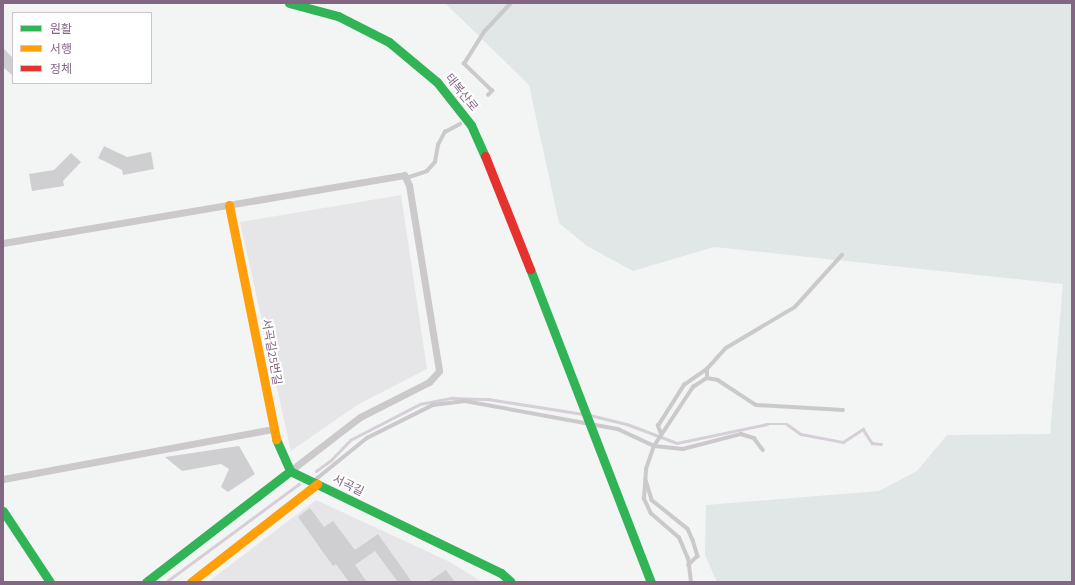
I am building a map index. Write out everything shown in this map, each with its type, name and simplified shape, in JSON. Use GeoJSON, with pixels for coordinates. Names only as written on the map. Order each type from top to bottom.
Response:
{"type":"FeatureCollection","features":[{"type":"Feature","properties":{"kind":"street","name":"태복산로"},"geometry":{"type":"LineString","coordinates":[[289,3],[338,16],[389,42],[437,82],[471,125],[490,165],[531,276],[645,570],[651,582]]}},
{"type":"Feature","properties":{"kind":"street"},"geometry":{"type":"LineString","coordinates":[[3,243],[404,175],[409,185],[439,371],[429,382],[360,418],[146,582]]}},
{"type":"Feature","properties":{"kind":"street","name":"서곡길25번길"},"geometry":{"type":"LineString","coordinates":[[229,205],[272,428],[290,472]]}},
{"type":"Feature","properties":{"kind":"street"},"geometry":{"type":"LineString","coordinates":[[3,479],[272,428]]}},
{"type":"Feature","properties":{"kind":"street"},"geometry":{"type":"LineString","coordinates":[[290,472],[315,483]]}},
{"type":"Feature","properties":{"kind":"street","name":"서곡길"},"geometry":{"type":"LineString","coordinates":[[192,582],[315,483],[506,580]]}},
{"type":"Feature","properties":{"kind":"street"},"geometry":{"type":"LineString","coordinates":[[3,511],[50,582]]}},
{"type":"Feature","properties":{"kind":"lane"},"geometry":{"type":"LineString","coordinates":[[488,95],[492,91],[464,64],[484,32],[510,3]]}},
{"type":"Feature","properties":{"kind":"lane"},"geometry":{"type":"LineString","coordinates":[[405,178],[431,166],[445,132],[460,124]]}},
{"type":"Feature","properties":{"kind":"lane"},"geometry":{"type":"LineString","coordinates":[[661,434],[658,426],[684,385],[708,369],[726,348],[744,335],[796,308],[842,254]]}},
{"type":"Feature","properties":{"kind":"lane"},"geometry":{"type":"LineString","coordinates":[[707,378],[708,369]]}},
{"type":"Feature","properties":{"kind":"lane"},"geometry":{"type":"LineString","coordinates":[[691,582],[689,565],[679,538],[646,506],[644,478],[654,446],[693,387],[707,378],[718,380],[756,405],[843,410]]}},
{"type":"Feature","properties":{"kind":"lane"},"geometry":{"type":"LineString","coordinates":[[315,483],[367,438],[433,405],[465,401],[618,429],[654,446],[683,449],[741,434],[754,438],[763,450]]}},
{"type":"Feature","properties":{"kind":"lane"},"geometry":{"type":"LineString","coordinates":[[644,478],[652,500],[688,529],[698,556],[689,565]]}},
{"type":"Feature","properties":{"kind":"shaded area"},"geometry":{"type":"Polygon","coordinates":[[[445,3],[1072,3],[1072,582],[717,582],[705,555],[706,505],[879,491],[917,471],[947,435],[1050,434],[1063,284],[714,247],[633,271],[587,246],[559,223],[529,85],[445,3]]]}},
{"type":"Feature","properties":{"kind":"shaded area"},"geometry":{"type":"Polygon","coordinates":[[[401,195],[427,369],[357,405],[291,451],[240,222],[401,195]]]}},
{"type":"Feature","properties":{"kind":"shaded area"},"geometry":{"type":"Polygon","coordinates":[[[316,500],[450,562],[482,582],[208,582],[316,500]]]}},
{"type":"Feature","properties":{"kind":"building"},"geometry":{"type":"Polygon","coordinates":[[[3,48],[12,57],[12,75],[3,67],[3,48]]]}},
{"type":"Feature","properties":{"kind":"building"},"geometry":{"type":"Polygon","coordinates":[[[104,146],[127,157],[151,152],[154,169],[123,175],[122,170],[98,158],[104,146]]]}},
{"type":"Feature","properties":{"kind":"building"},"geometry":{"type":"Polygon","coordinates":[[[71,153],[81,162],[63,181],[64,186],[32,191],[29,174],[54,170],[71,153]]]}},
{"type":"Feature","properties":{"kind":"building"},"geometry":{"type":"Polygon","coordinates":[[[239,446],[255,474],[228,492],[221,487],[229,469],[221,464],[182,471],[165,457],[239,446]]]}},
{"type":"Feature","properties":{"kind":"building"},"geometry":{"type":"Polygon","coordinates":[[[310,508],[324,527],[333,521],[355,550],[378,534],[412,582],[398,582],[375,551],[355,565],[367,582],[349,582],[336,564],[333,566],[298,517],[310,508]]]}},
{"type":"Feature","properties":{"kind":"building"},"geometry":{"type":"Polygon","coordinates":[[[446,570],[455,582],[428,582],[446,570]]]}},
{"type":"Feature","properties":{"kind":"waterway"},"geometry":{"type":"LineString","coordinates":[[316,471],[331,460],[350,440],[420,404],[452,398],[488,399],[583,414]]}},
{"type":"Feature","properties":{"kind":"waterway"},"geometry":{"type":"LineString","coordinates":[[590,415],[627,424],[677,443],[767,424],[787,424],[801,434],[843,442],[863,429],[872,443],[881,444]]}},
{"type":"Feature","properties":{"kind":"waterway"},"geometry":{"type":"LineString","coordinates":[[166,582],[299,484]]}},
{"type":"Feature","properties":{"kind":"traffic: fast"},"geometry":{"type":"LineString","coordinates":[[289,3],[338,16],[389,42],[437,82],[471,125],[485,156]]}},
{"type":"Feature","properties":{"kind":"traffic: fast"},"geometry":{"type":"LineString","coordinates":[[530,269],[651,582]]}},
{"type":"Feature","properties":{"kind":"traffic: fast"},"geometry":{"type":"LineString","coordinates":[[276,439],[290,471],[501,573],[511,582]]}},
{"type":"Feature","properties":{"kind":"traffic: fast"},"geometry":{"type":"LineString","coordinates":[[146,582],[290,471]]}},
{"type":"Feature","properties":{"kind":"traffic: fast"},"geometry":{"type":"LineString","coordinates":[[3,511],[50,582]]}},
{"type":"Feature","properties":{"kind":"traffic: slow"},"geometry":{"type":"LineString","coordinates":[[229,205],[276,439]]}},
{"type":"Feature","properties":{"kind":"traffic: slow"},"geometry":{"type":"LineString","coordinates":[[191,582],[317,484]]}},
{"type":"Feature","properties":{"kind":"traffic: jam"},"geometry":{"type":"LineString","coordinates":[[485,156],[530,269]]}}]}
